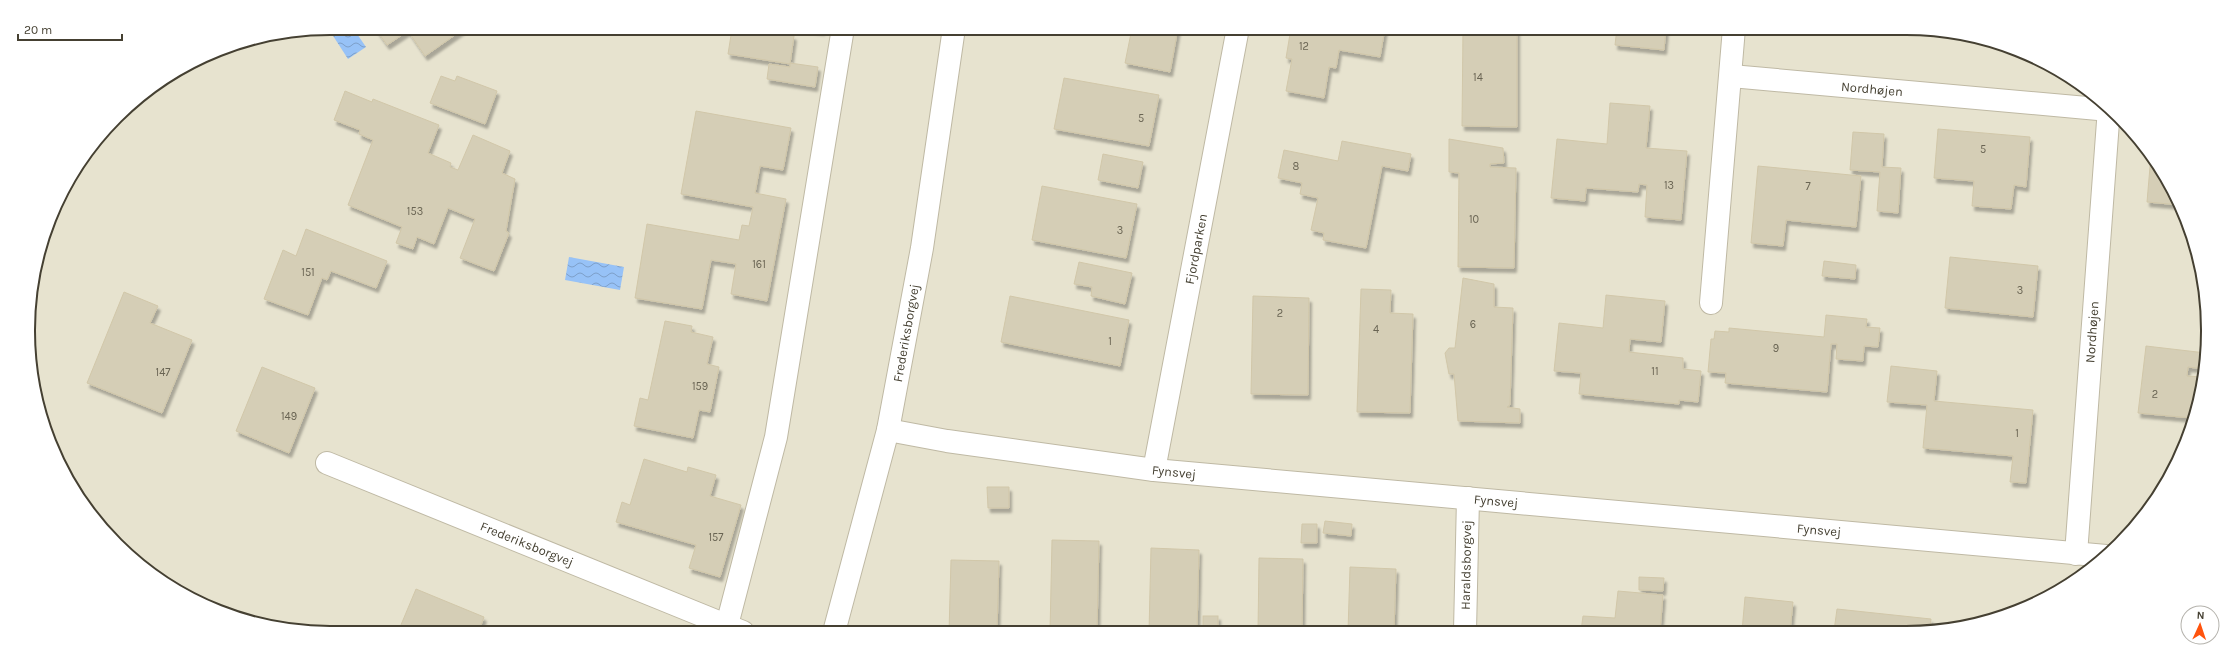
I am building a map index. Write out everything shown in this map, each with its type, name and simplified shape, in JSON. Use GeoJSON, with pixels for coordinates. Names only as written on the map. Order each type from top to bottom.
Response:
{"type":"FeatureCollection","features":[{"type":"Feature","properties":{"kind":"street","name":"Frederiksborgvej"},"geometry":{"type":"LineString","coordinates":[[736,626],[776,437],[842,35]]}},
{"type":"Feature","properties":{"kind":"street","name":"Frederiksborgvej"},"geometry":{"type":"LineString","coordinates":[[836,626],[888,430],[922,248],[953,35]]}},
{"type":"Feature","properties":{"kind":"street","name":"Fjordparken"},"geometry":{"type":"LineString","coordinates":[[1154,470],[1237,35]]}},
{"type":"Feature","properties":{"kind":"street"},"geometry":{"type":"LineString","coordinates":[[1711,303],[1734,35]]}},
{"type":"Feature","properties":{"kind":"street","name":"Nordhøjen"},"geometry":{"type":"LineString","coordinates":[[1731,76],[2100,108]]}},
{"type":"Feature","properties":{"kind":"street","name":"Nordhøjen"},"geometry":{"type":"LineString","coordinates":[[2076,554],[2108,116]]}},
{"type":"Feature","properties":{"kind":"street","name":"Fynsvej"},"geometry":{"type":"LineString","coordinates":[[888,430],[947,441],[1154,470],[2097,555]]}},
{"type":"Feature","properties":{"kind":"street","name":"Frederiksborgvej"},"geometry":{"type":"LineString","coordinates":[[327,463],[728,626]]}},
{"type":"Feature","properties":{"kind":"street","name":"Haraldsborgvej"},"geometry":{"type":"LineString","coordinates":[[1465,626],[1468,498]]}},
{"type":"Feature","properties":{"kind":"shaded area"},"geometry":{"type":"Polygon","coordinates":[[[1906,35],[1963,41],[1982,45],[2019,57],[2070,85],[2100,108],[2128,136],[2151,166],[2179,217],[2191,254],[2195,273],[2201,330],[2195,388],[2191,407],[2179,444],[2171,461],[2151,495],[2140,510],[2128,525],[2100,553],[2070,576],[2019,604],[1982,616],[1944,623],[1906,626],[330,626],[273,620],[254,616],[217,604],[166,576],[136,553],[108,525],[96,510],[85,495],[65,461],[57,444],[45,407],[36,350],[36,311],[45,254],[57,217],[65,200],[85,166],[96,151],[108,136],[136,108],[166,85],[217,57],[254,45],[311,36],[1906,35]]]}},
{"type":"Feature","properties":{"kind":"water"},"geometry":{"type":"Polygon","coordinates":[[[333,35],[358,35],[366,47],[348,59],[333,35]]]}},
{"type":"Feature","properties":{"kind":"water"},"geometry":{"type":"Polygon","coordinates":[[[569,257],[624,267],[620,290],[565,280],[569,257]]]}},
{"type":"Feature","properties":{"kind":"building"},"geometry":{"type":"Polygon","coordinates":[[[380,35],[402,35],[387,45],[380,35]]]}},
{"type":"Feature","properties":{"kind":"building"},"geometry":{"type":"Polygon","coordinates":[[[411,35],[455,35],[425,56],[411,35]]]}},
{"type":"Feature","properties":{"kind":"building"},"geometry":{"type":"Polygon","coordinates":[[[731,35],[794,36],[790,64],[728,54],[731,35]]]}},
{"type":"Feature","properties":{"kind":"building"},"geometry":{"type":"Polygon","coordinates":[[[1131,35],[1177,35],[1170,72],[1125,63],[1131,35]]]}},
{"type":"Feature","properties":{"kind":"building"},"geometry":{"type":"Polygon","coordinates":[[[1290,35],[1384,35],[1380,57],[1339,50],[1336,68],[1329,67],[1324,98],[1286,91],[1292,59],[1286,58],[1290,35]]]}},
{"type":"Feature","properties":{"kind":"building"},"geometry":{"type":"Polygon","coordinates":[[[1463,35],[1517,35],[1517,127],[1462,126],[1463,35]]]}},
{"type":"Feature","properties":{"kind":"building"},"geometry":{"type":"Polygon","coordinates":[[[1616,35],[1665,35],[1664,50],[1615,45],[1616,35]]]}},
{"type":"Feature","properties":{"kind":"building"},"geometry":{"type":"Polygon","coordinates":[[[790,63],[818,67],[815,87],[767,79],[769,64],[790,67],[790,63]]]}},
{"type":"Feature","properties":{"kind":"building"},"geometry":{"type":"Polygon","coordinates":[[[441,76],[455,81],[457,76],[497,91],[485,124],[430,103],[441,76]]]}},
{"type":"Feature","properties":{"kind":"building"},"geometry":{"type":"Polygon","coordinates":[[[1064,78],[1159,95],[1149,146],[1054,129],[1064,78]]]}},
{"type":"Feature","properties":{"kind":"building"},"geometry":{"type":"Polygon","coordinates":[[[345,91],[372,102],[373,99],[439,125],[428,153],[451,163],[450,167],[458,170],[473,135],[510,151],[502,173],[515,179],[506,231],[509,233],[494,271],[460,258],[475,219],[448,208],[434,244],[417,237],[413,249],[396,243],[402,227],[348,205],[373,140],[359,134],[360,130],[334,120],[345,91]]]}},
{"type":"Feature","properties":{"kind":"building"},"geometry":{"type":"Polygon","coordinates":[[[1610,103],[1650,106],[1646,148],[1687,151],[1681,220],[1645,217],[1647,185],[1639,184],[1638,192],[1586,188],[1585,201],[1551,198],[1557,139],[1607,144],[1610,103]]]}},
{"type":"Feature","properties":{"kind":"building"},"geometry":{"type":"Polygon","coordinates":[[[696,111],[791,128],[783,170],[760,166],[755,193],[786,199],[767,301],[731,294],[736,264],[711,260],[702,309],[635,298],[647,224],[739,240],[742,225],[749,226],[753,207],[681,194],[696,111]]]}},
{"type":"Feature","properties":{"kind":"building"},"geometry":{"type":"Polygon","coordinates":[[[1938,129],[2030,137],[2026,187],[2014,185],[2011,209],[1972,206],[1974,181],[1934,178],[1938,129]]]}},
{"type":"Feature","properties":{"kind":"building"},"geometry":{"type":"Polygon","coordinates":[[[1853,132],[1884,134],[1882,167],[1901,168],[1898,213],[1877,211],[1880,172],[1850,170],[1853,132]]]}},
{"type":"Feature","properties":{"kind":"building"},"geometry":{"type":"Polygon","coordinates":[[[1449,139],[1503,148],[1504,163],[1490,164],[1490,167],[1516,168],[1514,268],[1458,267],[1459,173],[1449,172],[1449,139]]]}},
{"type":"Feature","properties":{"kind":"building"},"geometry":{"type":"Polygon","coordinates":[[[1342,141],[1411,154],[1408,171],[1382,166],[1366,248],[1323,240],[1324,233],[1311,230],[1318,198],[1300,194],[1302,183],[1278,178],[1284,150],[1338,161],[1342,141]]]}},
{"type":"Feature","properties":{"kind":"building"},"geometry":{"type":"Polygon","coordinates":[[[1103,154],[1143,162],[1138,188],[1098,180],[1103,154]]]}},
{"type":"Feature","properties":{"kind":"building"},"geometry":{"type":"Polygon","coordinates":[[[2150,165],[2173,204],[2147,202],[2150,165]]]}},
{"type":"Feature","properties":{"kind":"building"},"geometry":{"type":"Polygon","coordinates":[[[1758,166],[1861,176],[1856,227],[1786,220],[1783,246],[1751,243],[1758,166]]]}},
{"type":"Feature","properties":{"kind":"building"},"geometry":{"type":"Polygon","coordinates":[[[1042,186],[1137,204],[1126,258],[1032,240],[1042,186]]]}},
{"type":"Feature","properties":{"kind":"building"},"geometry":{"type":"Polygon","coordinates":[[[306,229],[387,261],[376,288],[331,271],[327,280],[322,278],[308,315],[264,299],[283,250],[296,256],[306,229]]]}},
{"type":"Feature","properties":{"kind":"building"},"geometry":{"type":"Polygon","coordinates":[[[1950,257],[2038,266],[2033,317],[1945,308],[1950,257]]]}},
{"type":"Feature","properties":{"kind":"building"},"geometry":{"type":"Polygon","coordinates":[[[1824,261],[1856,265],[1855,279],[1822,276],[1824,261]]]}},
{"type":"Feature","properties":{"kind":"building"},"geometry":{"type":"Polygon","coordinates":[[[1079,262],[1132,273],[1125,304],[1091,296],[1092,287],[1074,284],[1079,262]]]}},
{"type":"Feature","properties":{"kind":"building"},"geometry":{"type":"Polygon","coordinates":[[[1463,278],[1494,284],[1494,307],[1513,308],[1510,405],[1507,407],[1520,409],[1520,423],[1458,421],[1454,374],[1449,374],[1445,353],[1449,348],[1455,348],[1463,278]]]}},
{"type":"Feature","properties":{"kind":"building"},"geometry":{"type":"Polygon","coordinates":[[[1361,289],[1391,290],[1390,313],[1413,314],[1410,413],[1357,412],[1361,289]]]}},
{"type":"Feature","properties":{"kind":"building"},"geometry":{"type":"Polygon","coordinates":[[[124,292],[158,306],[150,323],[192,340],[162,413],[87,383],[124,292]]]}},
{"type":"Feature","properties":{"kind":"building"},"geometry":{"type":"Polygon","coordinates":[[[1606,295],[1665,301],[1661,342],[1630,339],[1629,352],[1683,358],[1683,369],[1701,371],[1698,402],[1679,400],[1679,404],[1579,394],[1581,373],[1554,371],[1559,323],[1603,328],[1606,295]]]}},
{"type":"Feature","properties":{"kind":"building"},"geometry":{"type":"Polygon","coordinates":[[[1010,296],[1129,320],[1120,366],[1001,342],[1010,296]]]}},
{"type":"Feature","properties":{"kind":"building"},"geometry":{"type":"Polygon","coordinates":[[[1253,296],[1309,298],[1308,395],[1251,394],[1253,296]]]}},
{"type":"Feature","properties":{"kind":"building"},"geometry":{"type":"Polygon","coordinates":[[[1826,315],[1867,319],[1866,327],[1880,328],[1878,347],[1864,346],[1863,361],[1836,359],[1837,344],[1831,344],[1827,392],[1725,383],[1726,373],[1708,372],[1711,339],[1714,339],[1715,331],[1729,332],[1729,328],[1824,337],[1826,315]]]}},
{"type":"Feature","properties":{"kind":"building"},"geometry":{"type":"Polygon","coordinates":[[[665,321],[692,326],[691,332],[713,337],[707,364],[719,367],[710,412],[699,410],[693,438],[634,426],[640,398],[648,400],[665,321]]]}},
{"type":"Feature","properties":{"kind":"building"},"geometry":{"type":"Polygon","coordinates":[[[2146,346],[2200,352],[2198,368],[2188,367],[2187,376],[2197,377],[2187,418],[2138,413],[2146,346]]]}},
{"type":"Feature","properties":{"kind":"building"},"geometry":{"type":"Polygon","coordinates":[[[1891,366],[1937,371],[1934,401],[2033,410],[2026,483],[2010,482],[2013,456],[1923,448],[1927,405],[1887,402],[1891,366]]]}},
{"type":"Feature","properties":{"kind":"building"},"geometry":{"type":"Polygon","coordinates":[[[262,367],[315,388],[289,453],[236,431],[262,367]]]}},
{"type":"Feature","properties":{"kind":"building"},"geometry":{"type":"Polygon","coordinates":[[[644,459],[687,472],[688,467],[716,475],[710,496],[741,505],[720,577],[689,568],[696,545],[616,522],[622,502],[630,505],[644,459]]]}},
{"type":"Feature","properties":{"kind":"building"},"geometry":{"type":"Polygon","coordinates":[[[987,487],[1009,487],[1009,508],[988,508],[987,487]]]}},
{"type":"Feature","properties":{"kind":"building"},"geometry":{"type":"Polygon","coordinates":[[[1325,521],[1352,524],[1351,536],[1323,533],[1325,521]]]}},
{"type":"Feature","properties":{"kind":"building"},"geometry":{"type":"Polygon","coordinates":[[[1302,524],[1317,524],[1317,543],[1301,543],[1302,524]]]}},
{"type":"Feature","properties":{"kind":"building"},"geometry":{"type":"Polygon","coordinates":[[[1052,540],[1099,541],[1097,626],[1050,626],[1052,540]]]}},
{"type":"Feature","properties":{"kind":"building"},"geometry":{"type":"Polygon","coordinates":[[[1151,548],[1199,550],[1197,626],[1149,626],[1151,548]]]}},
{"type":"Feature","properties":{"kind":"building"},"geometry":{"type":"Polygon","coordinates":[[[1259,558],[1303,559],[1302,626],[1258,626],[1259,558]]]}},
{"type":"Feature","properties":{"kind":"building"},"geometry":{"type":"Polygon","coordinates":[[[951,560],[999,561],[997,626],[949,626],[951,560]]]}},
{"type":"Feature","properties":{"kind":"building"},"geometry":{"type":"Polygon","coordinates":[[[1350,567],[1396,569],[1394,626],[1348,626],[1350,567]]]}},
{"type":"Feature","properties":{"kind":"building"},"geometry":{"type":"Polygon","coordinates":[[[1639,577],[1664,578],[1663,591],[1639,590],[1639,577]]]}},
{"type":"Feature","properties":{"kind":"building"},"geometry":{"type":"Polygon","coordinates":[[[416,589],[484,617],[481,626],[401,626],[416,589]]]}},
{"type":"Feature","properties":{"kind":"building"},"geometry":{"type":"Polygon","coordinates":[[[1618,591],[1663,595],[1660,626],[1582,626],[1583,616],[1615,618],[1618,591]]]}},
{"type":"Feature","properties":{"kind":"building"},"geometry":{"type":"Polygon","coordinates":[[[1745,597],[1793,602],[1791,626],[1742,626],[1745,597]]]}},
{"type":"Feature","properties":{"kind":"building"},"geometry":{"type":"Polygon","coordinates":[[[1837,609],[1931,619],[1931,624],[1925,625],[1835,626],[1837,609]]]}},
{"type":"Feature","properties":{"kind":"building"},"geometry":{"type":"Polygon","coordinates":[[[1203,616],[1218,616],[1218,626],[1203,626],[1203,616]]]}}]}
